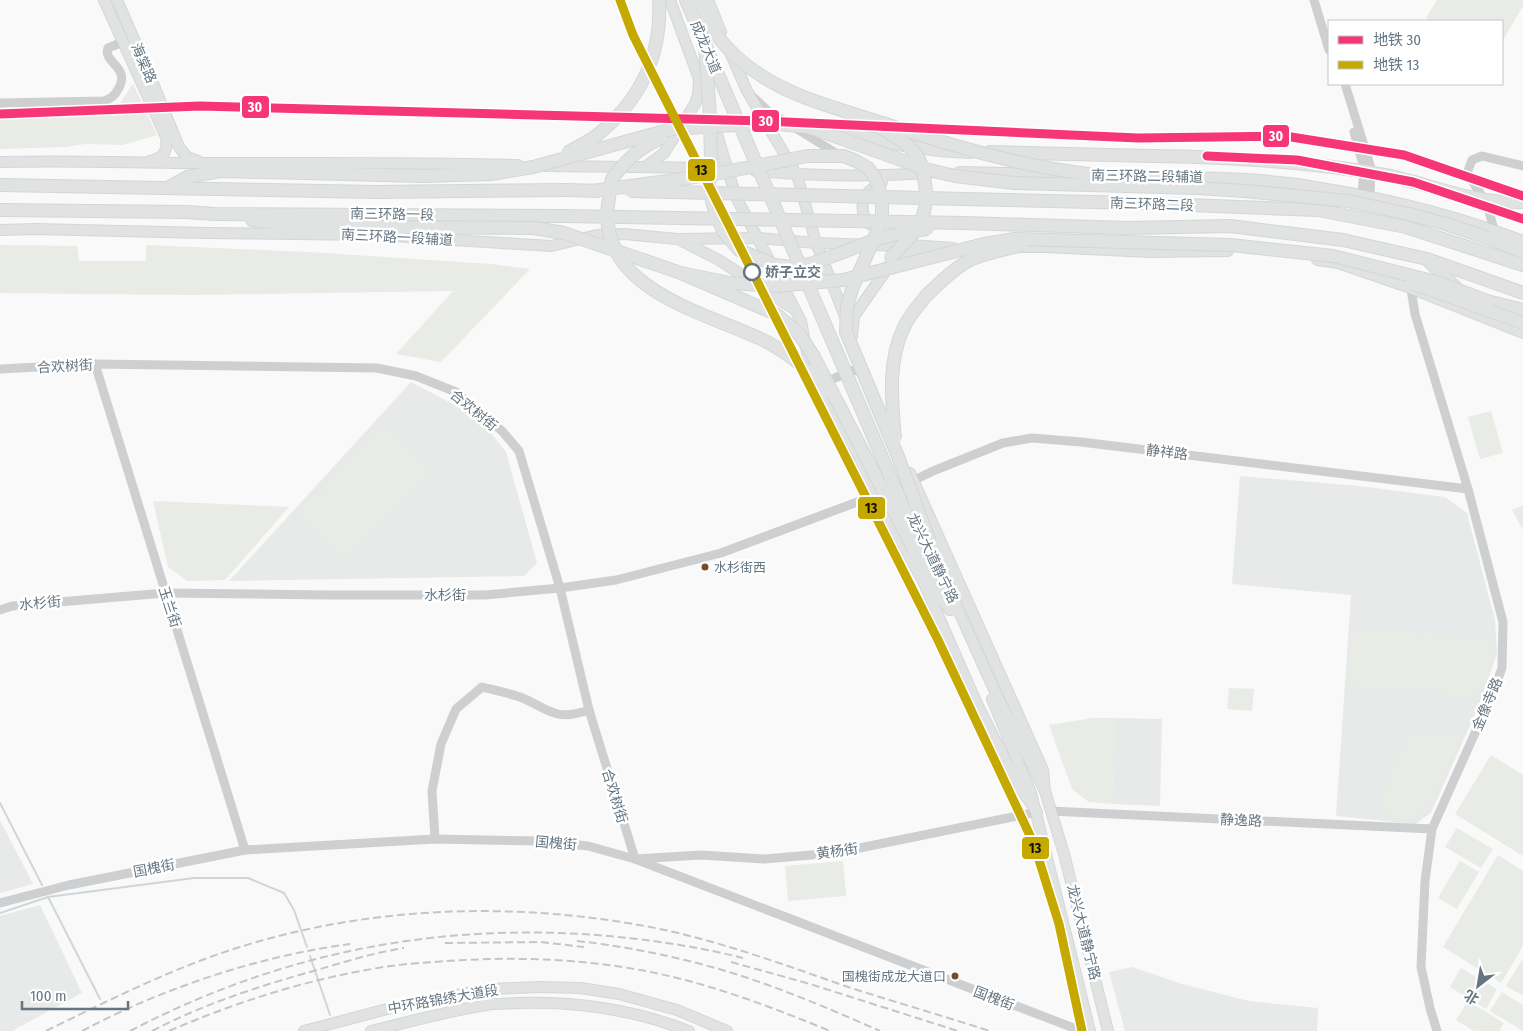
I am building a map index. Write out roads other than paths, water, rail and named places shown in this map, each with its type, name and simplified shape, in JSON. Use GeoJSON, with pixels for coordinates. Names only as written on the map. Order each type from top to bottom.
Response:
{"type":"FeatureCollection","features":[{"type":"Feature","properties":{"kind":"highway"},"geometry":{"type":"LineString","coordinates":[[533,167],[567,154],[596,135],[626,107],[650,66],[657,42],[660,15],[659,0]]}},
{"type":"Feature","properties":{"kind":"highway","name":"成龙大道"},"geometry":{"type":"LineString","coordinates":[[686,0],[705,46],[729,93]]}},
{"type":"Feature","properties":{"kind":"highway","name":"成龙大道"},"geometry":{"type":"LineString","coordinates":[[694,0],[729,93]]}},
{"type":"Feature","properties":{"kind":"highway"},"geometry":{"type":"LineString","coordinates":[[699,0],[716,34],[745,65],[771,82],[800,96],[936,139],[1028,164],[1198,188]]}},
{"type":"Feature","properties":{"kind":"highway"},"geometry":{"type":"LineString","coordinates":[[705,46],[710,116],[711,160],[709,186],[713,205],[723,231],[739,250],[775,265],[792,267],[810,264],[877,239],[896,234],[964,223]]}},
{"type":"Feature","properties":{"kind":"highway","name":"龙兴大道静宁路"},"geometry":{"type":"LineString","coordinates":[[729,93],[922,546]]}},
{"type":"Feature","properties":{"kind":"highway"},"geometry":{"type":"LineString","coordinates":[[852,113],[898,138],[917,156],[923,171],[927,192],[925,212],[910,239],[882,263],[862,275]]}},
{"type":"Feature","properties":{"kind":"highway"},"geometry":{"type":"LineString","coordinates":[[167,188],[187,177],[220,171],[423,176],[491,174],[533,167],[672,129],[768,123],[809,127],[952,152],[1234,158],[1280,161],[1386,176],[1505,203],[1523,202]]}},
{"type":"Feature","properties":{"kind":"highway"},"geometry":{"type":"LineString","coordinates":[[702,126],[666,136],[644,146],[628,159],[612,179],[607,229],[613,248],[630,271],[651,288],[680,306],[733,326],[770,344],[799,363],[823,387],[843,414]]}},
{"type":"Feature","properties":{"kind":"highway"},"geometry":{"type":"LineString","coordinates":[[809,127],[929,170],[955,176],[1014,183],[1198,188],[1348,201],[1491,234],[1523,252]]}},
{"type":"Feature","properties":{"kind":"highway"},"geometry":{"type":"LineString","coordinates":[[592,190],[696,177],[807,156],[844,156],[868,168],[879,188],[882,214],[879,227],[852,289],[847,307],[846,332],[897,454],[932,583],[950,609]]}},
{"type":"Feature","properties":{"kind":"highway","name":"南三环路一段"},"geometry":{"type":"LineString","coordinates":[[0,185],[385,192],[592,190],[772,194]]}},
{"type":"Feature","properties":{"kind":"highway","name":"南三环路二段"},"geometry":{"type":"LineString","coordinates":[[772,194],[1137,203],[1318,210],[1406,227],[1523,264]]}},
{"type":"Feature","properties":{"kind":"highway","name":"南三环路一段"},"geometry":{"type":"LineString","coordinates":[[0,210],[783,220]]}},
{"type":"Feature","properties":{"kind":"highway"},"geometry":{"type":"LineString","coordinates":[[215,214],[288,225],[534,228],[564,233],[681,273],[776,314],[799,334],[813,354],[843,414],[922,546],[945,580]]}},
{"type":"Feature","properties":{"kind":"highway","name":"南三环路二段"},"geometry":{"type":"LineString","coordinates":[[783,220],[1128,228],[1230,226],[1343,240],[1427,259],[1523,293]]}},
{"type":"Feature","properties":{"kind":"highway"},"geometry":{"type":"LineString","coordinates":[[681,273],[730,283],[776,286],[844,280],[984,244],[1015,239],[1231,245],[1333,256],[1440,283],[1487,301],[1523,310]]}},
{"type":"Feature","properties":{"kind":"highway"},"geometry":{"type":"LineString","coordinates":[[897,454],[892,399],[892,372],[897,347],[904,327],[915,310],[937,284],[970,260],[1029,243],[1061,240]]}},
{"type":"Feature","properties":{"kind":"highway"},"geometry":{"type":"LineString","coordinates":[[1427,259],[1471,302]]}},
{"type":"Feature","properties":{"kind":"highway"},"geometry":{"type":"LineString","coordinates":[[1366,264],[1434,292],[1523,324]]}},
{"type":"Feature","properties":{"kind":"main road","name":"海棠路"},"geometry":{"type":"LineString","coordinates":[[104,0],[166,137],[166,152],[159,159],[145,163]]}},
{"type":"Feature","properties":{"kind":"main road","name":"海棠路"},"geometry":{"type":"LineString","coordinates":[[117,0],[179,147],[187,157],[211,163]]}},
{"type":"Feature","properties":{"kind":"main road"},"geometry":{"type":"LineString","coordinates":[[670,0],[699,78],[736,196],[801,321],[809,363],[860,459],[876,495],[923,581],[981,712],[1018,785],[1037,812]]}},
{"type":"Feature","properties":{"kind":"main road"},"geometry":{"type":"LineString","coordinates":[[708,0],[747,91],[797,175],[816,243],[852,336],[914,481],[1043,770],[1045,791]]}},
{"type":"Feature","properties":{"kind":"main road"},"geometry":{"type":"LineString","coordinates":[[645,167],[664,153],[695,104],[699,78]]}},
{"type":"Feature","properties":{"kind":"main road"},"geometry":{"type":"LineString","coordinates":[[0,162],[410,162],[728,169]]}},
{"type":"Feature","properties":{"kind":"main road","name":"南三环路二段辅道"},"geometry":{"type":"LineString","coordinates":[[728,169],[797,175],[892,176],[958,172],[1225,178],[1289,183],[1406,204],[1491,234],[1523,241]]}},
{"type":"Feature","properties":{"kind":"main road"},"geometry":{"type":"LineString","coordinates":[[892,176],[866,194],[862,207],[866,222],[886,237],[910,245]]}},
{"type":"Feature","properties":{"kind":"main road","name":"南三环路一段辅道"},"geometry":{"type":"LineString","coordinates":[[0,230],[375,235],[550,246],[597,235],[624,234],[677,239],[758,238],[816,243]]}},
{"type":"Feature","properties":{"kind":"main road"},"geometry":{"type":"LineString","coordinates":[[677,239],[719,260],[793,308],[801,321]]}},
{"type":"Feature","properties":{"kind":"main road"},"geometry":{"type":"LineString","coordinates":[[816,243],[910,245],[945,249]]}},
{"type":"Feature","properties":{"kind":"main road"},"geometry":{"type":"LineString","coordinates":[[852,336],[854,316],[894,259],[904,254],[945,249],[1046,247],[1149,252],[1238,250],[1338,263],[1411,289],[1523,333]]}},
{"type":"Feature","properties":{"kind":"main road","name":"龙兴大道静宁路"},"geometry":{"type":"LineString","coordinates":[[945,580],[996,694],[1045,791],[1064,854],[1108,1031]]}},
{"type":"Feature","properties":{"kind":"main road","name":"龙兴大道静宁路"},"geometry":{"type":"LineString","coordinates":[[950,609],[994,705],[1031,793],[1090,1031]]}},
{"type":"Feature","properties":{"kind":"main road","name":"中环路锦绣大道段"},"geometry":{"type":"LineString","coordinates":[[304,1031],[406,1004],[489,989],[541,987],[580,988],[619,994],[677,1010],[727,1031]]}},
{"type":"Feature","properties":{"kind":"main road","name":"中环路锦绣大道段"},"geometry":{"type":"LineString","coordinates":[[371,1031],[488,1004],[542,1002],[581,1005],[623,1012],[690,1031]]}},
{"type":"Feature","properties":{"kind":"street"},"geometry":{"type":"LineString","coordinates":[[1314,0],[1328,47]]}},
{"type":"Feature","properties":{"kind":"street"},"geometry":{"type":"LineString","coordinates":[[1320,0],[1328,28]]}},
{"type":"Feature","properties":{"kind":"street"},"geometry":{"type":"LineString","coordinates":[[0,103],[104,101],[110,99],[119,89],[122,76],[120,70],[107,54],[107,51],[108,48],[123,42]]}},
{"type":"Feature","properties":{"kind":"street"},"geometry":{"type":"LineString","coordinates":[[1340,85],[1364,168],[1366,196]]}},
{"type":"Feature","properties":{"kind":"street"},"geometry":{"type":"LineString","coordinates":[[1345,85],[1371,168],[1366,196]]}},
{"type":"Feature","properties":{"kind":"street"},"geometry":{"type":"LineString","coordinates":[[747,91],[768,111],[874,176]]}},
{"type":"Feature","properties":{"kind":"street"},"geometry":{"type":"LineString","coordinates":[[1491,234],[1487,204],[1467,173],[1472,160],[1482,156],[1523,166]]}},
{"type":"Feature","properties":{"kind":"street"},"geometry":{"type":"LineString","coordinates":[[1338,263],[1419,282],[1523,324]]}},
{"type":"Feature","properties":{"kind":"street","name":"金像寺路"},"geometry":{"type":"LineString","coordinates":[[1411,289],[1415,314],[1468,489],[1503,622],[1502,668],[1492,695],[1432,829],[1425,881],[1422,967],[1430,1008],[1437,1031]]}},
{"type":"Feature","properties":{"kind":"street","name":"合欢树街"},"geometry":{"type":"LineString","coordinates":[[0,369],[95,364],[377,368],[416,376],[456,392],[502,431],[519,451],[560,588],[589,710],[635,859]]}},
{"type":"Feature","properties":{"kind":"street","name":"玉兰街"},"geometry":{"type":"LineString","coordinates":[[95,364],[245,850]]}},
{"type":"Feature","properties":{"kind":"street"},"geometry":{"type":"LineString","coordinates":[[820,384],[854,370],[862,372],[872,380]]}},
{"type":"Feature","properties":{"kind":"street","name":"静祥路"},"geometry":{"type":"LineString","coordinates":[[876,495],[894,490],[933,471],[1003,443],[1032,438],[1081,442],[1468,489]]}},
{"type":"Feature","properties":{"kind":"street","name":"水杉街"},"geometry":{"type":"LineString","coordinates":[[0,610],[12,606],[165,593],[485,595],[560,588],[616,580],[721,554],[876,495]]}},
{"type":"Feature","properties":{"kind":"street"},"geometry":{"type":"LineString","coordinates":[[435,839],[432,790],[441,744],[456,709],[482,687],[520,698],[557,715],[577,714],[589,710]]}},
{"type":"Feature","properties":{"kind":"street","name":"静逸路"},"geometry":{"type":"LineString","coordinates":[[1050,811],[1432,829]]}},
{"type":"Feature","properties":{"kind":"street","name":"黄杨街"},"geometry":{"type":"LineString","coordinates":[[635,859],[701,855],[764,859],[835,853],[1037,812]]}},
{"type":"Feature","properties":{"kind":"street","name":"国槐街"},"geometry":{"type":"LineString","coordinates":[[0,903],[69,885],[245,850],[435,839],[541,841],[588,846],[635,859],[1044,1017],[1085,1031]]}},
{"type":"Feature","properties":{"kind":"waterway"},"geometry":{"type":"LineString","coordinates":[[0,803],[42,885]]}},
{"type":"Feature","properties":{"kind":"waterway"},"geometry":{"type":"LineString","coordinates":[[0,913],[48,897],[194,878],[248,878],[284,893],[294,910],[307,947]]}},
{"type":"Feature","properties":{"kind":"waterway"},"geometry":{"type":"LineString","coordinates":[[48,897],[100,999]]}},
{"type":"Feature","properties":{"kind":"waterway"},"geometry":{"type":"LineString","coordinates":[[310,956],[330,1015]]}},
{"type":"Feature","properties":{"kind":"railway"},"geometry":{"type":"LineString","coordinates":[[46,1031],[170,973],[213,956],[267,939],[323,926],[380,917],[437,912],[494,911],[552,914],[609,920],[665,930],[758,956],[848,987],[990,1031]]}},
{"type":"Feature","properties":{"kind":"railway"},"geometry":{"type":"LineString","coordinates":[[130,1031],[186,1004],[242,982],[299,964],[357,950],[415,940],[475,934],[597,935],[670,944],[743,958]]}},
{"type":"Feature","properties":{"kind":"railway"},"geometry":{"type":"LineString","coordinates":[[577,941],[648,952],[740,975],[821,1005],[880,1031]]}},
{"type":"Feature","properties":{"kind":"railway"},"geometry":{"type":"LineString","coordinates":[[445,943],[541,942],[584,947]]}},
{"type":"Feature","properties":{"kind":"railway"},"geometry":{"type":"LineString","coordinates":[[82,1031],[145,1001],[212,976],[281,957],[350,944]]}},
{"type":"Feature","properties":{"kind":"railway"},"geometry":{"type":"LineString","coordinates":[[152,1031],[190,1013],[249,990],[357,958],[404,948]]}},
{"type":"Feature","properties":{"kind":"railway"},"geometry":{"type":"LineString","coordinates":[[169,1031],[218,1011],[269,994],[346,974],[381,967],[410,964],[504,959],[560,960],[589,963],[617,966],[673,977],[753,1001],[830,1031]]}},
{"type":"Feature","properties":{"kind":"railway"},"geometry":{"type":"LineString","coordinates":[[731,962],[810,984],[958,1031]]}},
{"type":"Feature","properties":{"kind":"metro line","name":"13"},"geometry":{"type":"LineString","coordinates":[[620,0],[633,35],[938,640],[1034,844],[1059,924],[1082,1031]]}},
{"type":"Feature","properties":{"kind":"metro line","name":"30"},"geometry":{"type":"LineString","coordinates":[[0,114],[200,106],[764,121],[1138,138],[1285,136],[1404,155],[1523,196]]}},
{"type":"Feature","properties":{"kind":"metro line","name":"30"},"geometry":{"type":"LineString","coordinates":[[1207,156],[1297,160],[1413,182],[1523,219]]}},
{"type":"Feature","properties":{"kind":"place","name":"娇子立交"},"geometry":{"type":"Point","coordinates":[752,272]}},
{"type":"Feature","properties":{"kind":"place","name":"水杉街西"},"geometry":{"type":"Point","coordinates":[705,567]}},
{"type":"Feature","properties":{"kind":"place","name":"国槐街成龙大道口"},"geometry":{"type":"Point","coordinates":[955,976]}}]}
